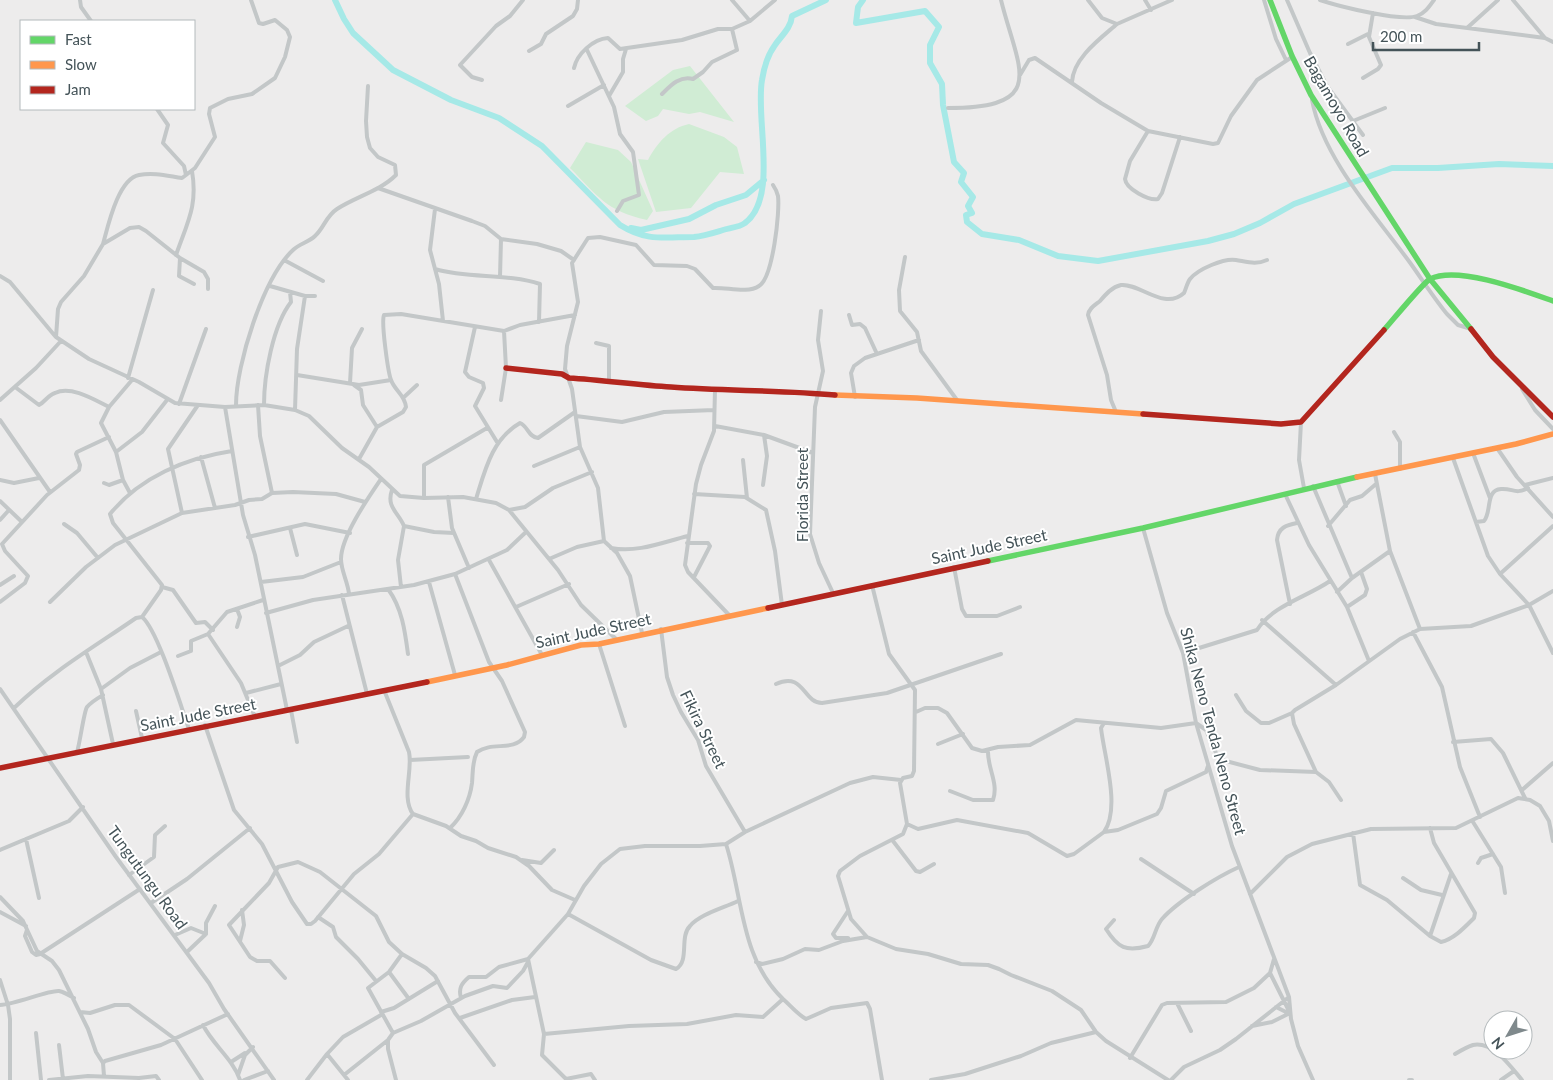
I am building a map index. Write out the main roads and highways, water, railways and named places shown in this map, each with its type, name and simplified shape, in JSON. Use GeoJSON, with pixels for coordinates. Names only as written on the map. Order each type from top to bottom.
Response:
{"type":"FeatureCollection","features":[{"type":"Feature","properties":{"kind":"main road","name":"Bagamoyo Road"},"geometry":{"type":"LineString","coordinates":[[1270,0],[1292,56],[1311,95],[1430,279],[1468,328],[1521,387],[1553,417]]}},
{"type":"Feature","properties":{"kind":"main road"},"geometry":{"type":"LineString","coordinates":[[506,368],[562,374],[569,378],[609,380],[669,387],[958,401],[1104,412],[1161,414],[1238,423],[1282,424],[1301,422],[1430,279],[1443,275],[1460,275],[1553,300]]}},
{"type":"Feature","properties":{"kind":"main road","name":"Saint Jude Street"},"geometry":{"type":"LineString","coordinates":[[0,768],[205,725],[255,718],[492,668],[581,645],[598,644],[642,633],[1143,528],[1304,488],[1453,458],[1553,434]]}},
{"type":"Feature","properties":{"kind":"waterway"},"geometry":{"type":"LineString","coordinates":[[335,0],[353,33],[393,70],[451,100],[499,118],[542,146],[620,225],[639,234],[665,238],[698,237],[738,226],[745,223],[755,211],[761,195],[763,177],[764,156],[761,96],[766,62],[772,49],[788,28],[792,16],[826,0]]}},
{"type":"Feature","properties":{"kind":"waterway"},"geometry":{"type":"LineString","coordinates":[[863,0],[858,7],[856,23],[925,11],[939,27],[930,45],[930,63],[942,84],[943,105],[954,162],[964,173],[961,182],[973,197],[968,206],[972,213],[966,215],[967,222],[982,234],[1019,240],[1058,256],[1098,261],[1208,241],[1234,234],[1260,223],[1294,204],[1392,168],[1438,168],[1499,164],[1553,166]]}},
{"type":"Feature","properties":{"kind":"waterway"},"geometry":{"type":"LineString","coordinates":[[631,228],[641,230],[689,219],[716,205],[746,195],[764,180]]}}]}
